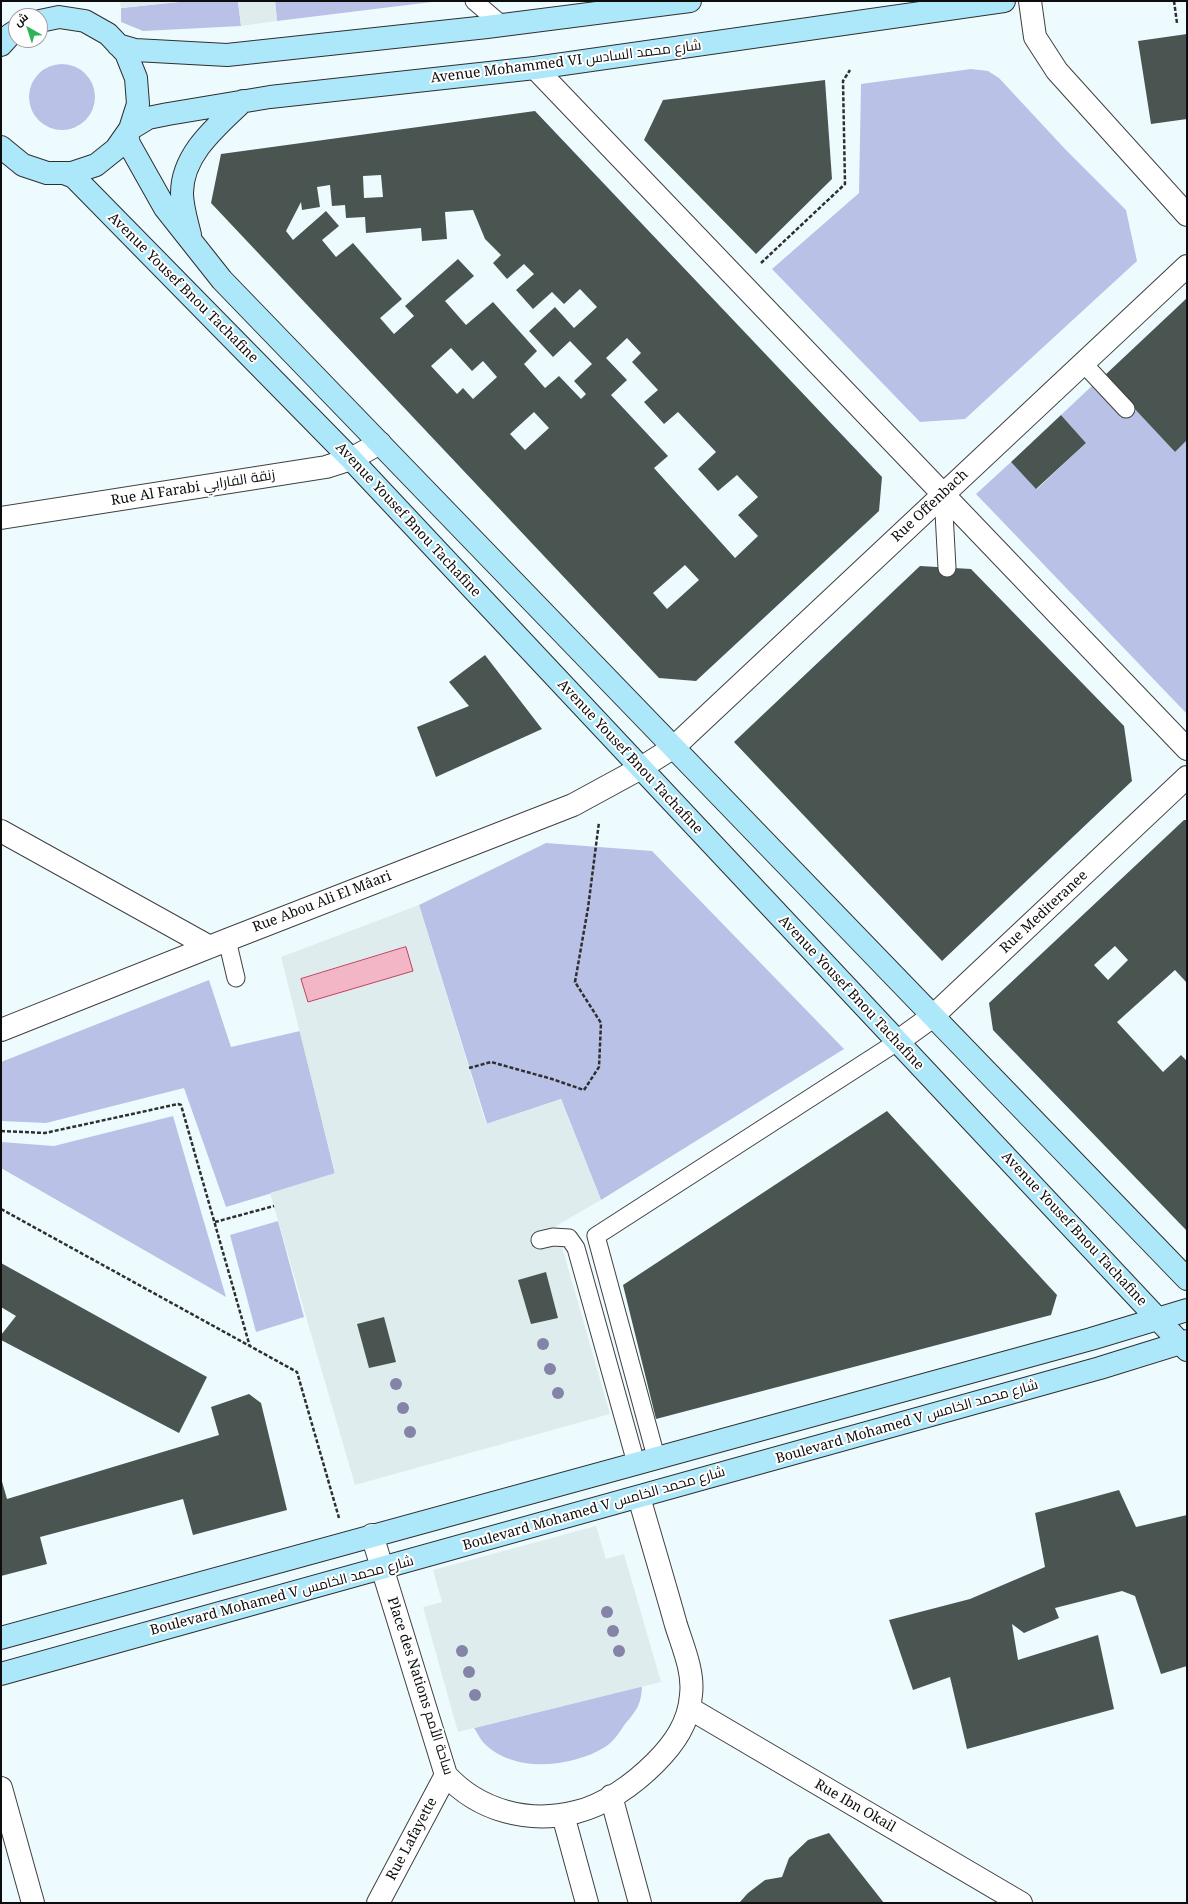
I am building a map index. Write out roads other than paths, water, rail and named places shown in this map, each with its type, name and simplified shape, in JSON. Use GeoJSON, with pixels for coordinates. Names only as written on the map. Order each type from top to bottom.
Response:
{"type":"FeatureCollection","features":[{"type":"Feature","properties":{"kind":"main road","name":"Avenue Mohammed VI شارع محمد السادس"},"geometry":{"type":"LineString","coordinates":[[118,45],[135,50],[227,55],[502,25],[690,1]]}},
{"type":"Feature","properties":{"kind":"main road","name":"Avenue Mohammed VI شارع محمد السادس"},"geometry":{"type":"LineString","coordinates":[[128,131],[148,118],[243,101],[536,68],[1004,1]]}},
{"type":"Feature","properties":{"kind":"main road","name":"Avenue Mohammed VI شارع محمد السادس"},"geometry":{"type":"LineString","coordinates":[[2,149],[23,165],[47,173],[72,173],[96,165],[116,149],[128,131],[138,104],[136,78],[126,53],[108,34],[85,21],[59,17],[48,19]]}},
{"type":"Feature","properties":{"kind":"main road"},"geometry":{"type":"LineString","coordinates":[[191,242],[182,194],[185,173],[200,145],[243,101]]}},
{"type":"Feature","properties":{"kind":"main road"},"geometry":{"type":"LineString","coordinates":[[128,131],[129,144],[165,208],[222,280],[1187,1279]]}},
{"type":"Feature","properties":{"kind":"main road","name":"Avenue Yousef Bnou Tachafine"},"geometry":{"type":"LineString","coordinates":[[64,173],[74,177],[351,459],[897,1042],[1158,1318],[1185,1344]]}},
{"type":"Feature","properties":{"kind":"main road"},"geometry":{"type":"LineString","coordinates":[[1,1638],[1091,1339],[1187,1310]]}},
{"type":"Feature","properties":{"kind":"main road","name":"Boulevard Mohamed V شارع محمد الخامس"},"geometry":{"type":"LineString","coordinates":[[1,1674],[1185,1344]]}},
{"type":"Feature","properties":{"kind":"street"},"geometry":{"type":"LineString","coordinates":[[1030,1],[1035,37],[1057,71],[1187,215]]}},
{"type":"Feature","properties":{"kind":"street"},"geometry":{"type":"LineString","coordinates":[[536,68],[1187,749]]}},
{"type":"Feature","properties":{"kind":"street","name":"Rue Offenbach"},"geometry":{"type":"LineString","coordinates":[[641,768],[674,747],[1187,266]]}},
{"type":"Feature","properties":{"kind":"street","name":"Rue Al Farabi زنقة الفارابي"},"geometry":{"type":"LineString","coordinates":[[1,518],[326,467],[351,459],[380,443]]}},
{"type":"Feature","properties":{"kind":"street","name":"Rue Abou Ali El Mâari"},"geometry":{"type":"LineString","coordinates":[[1,1030],[218,943],[573,805],[641,768]]}},
{"type":"Feature","properties":{"kind":"street","name":"Rue Mediteranee"},"geometry":{"type":"LineString","coordinates":[[897,1042],[933,1016],[1187,777]]}},
{"type":"Feature","properties":{"kind":"street"},"geometry":{"type":"LineString","coordinates":[[1,831],[218,943]]}},
{"type":"Feature","properties":{"kind":"street","name":"Place des Nations ساحة الأمم"},"geometry":{"type":"LineString","coordinates":[[372,1535],[446,1775],[458,1788],[476,1800],[489,1806],[512,1813],[536,1817],[563,1815],[577,1812],[611,1796],[625,1788],[649,1769],[668,1749],[680,1731],[689,1708],[692,1678],[639,1496]]}},
{"type":"Feature","properties":{"kind":"street","name":"Rue Ibn Okail"},"geometry":{"type":"LineString","coordinates":[[689,1708],[1021,1903]]}},
{"type":"Feature","properties":{"kind":"street","name":"Rue Lafayette"},"geometry":{"type":"LineString","coordinates":[[378,1903],[446,1775]]}},
{"type":"Feature","properties":{"kind":"street"},"geometry":{"type":"LineString","coordinates":[[1,1788],[33,1903]]}},
{"type":"Feature","properties":{"kind":"street"},"geometry":{"type":"LineString","coordinates":[[611,1796],[640,1903]]}},
{"type":"Feature","properties":{"kind":"street"},"geometry":{"type":"LineString","coordinates":[[563,1815],[587,1903]]}},
{"type":"Feature","properties":{"kind":"lane"},"geometry":{"type":"LineString","coordinates":[[474,1],[502,25]]}},
{"type":"Feature","properties":{"kind":"lane"},"geometry":{"type":"LineString","coordinates":[[1083,363],[1126,409]]}},
{"type":"Feature","properties":{"kind":"lane"},"geometry":{"type":"LineString","coordinates":[[943,494],[947,568]]}},
{"type":"Feature","properties":{"kind":"lane"},"geometry":{"type":"LineString","coordinates":[[218,943],[236,978]]}},
{"type":"Feature","properties":{"kind":"lane"},"geometry":{"type":"LineString","coordinates":[[646,1460],[596,1236],[897,1042]]}},
{"type":"Feature","properties":{"kind":"lane"},"geometry":{"type":"LineString","coordinates":[[540,1240],[553,1237],[569,1238],[576,1248],[646,1460]]}}]}
